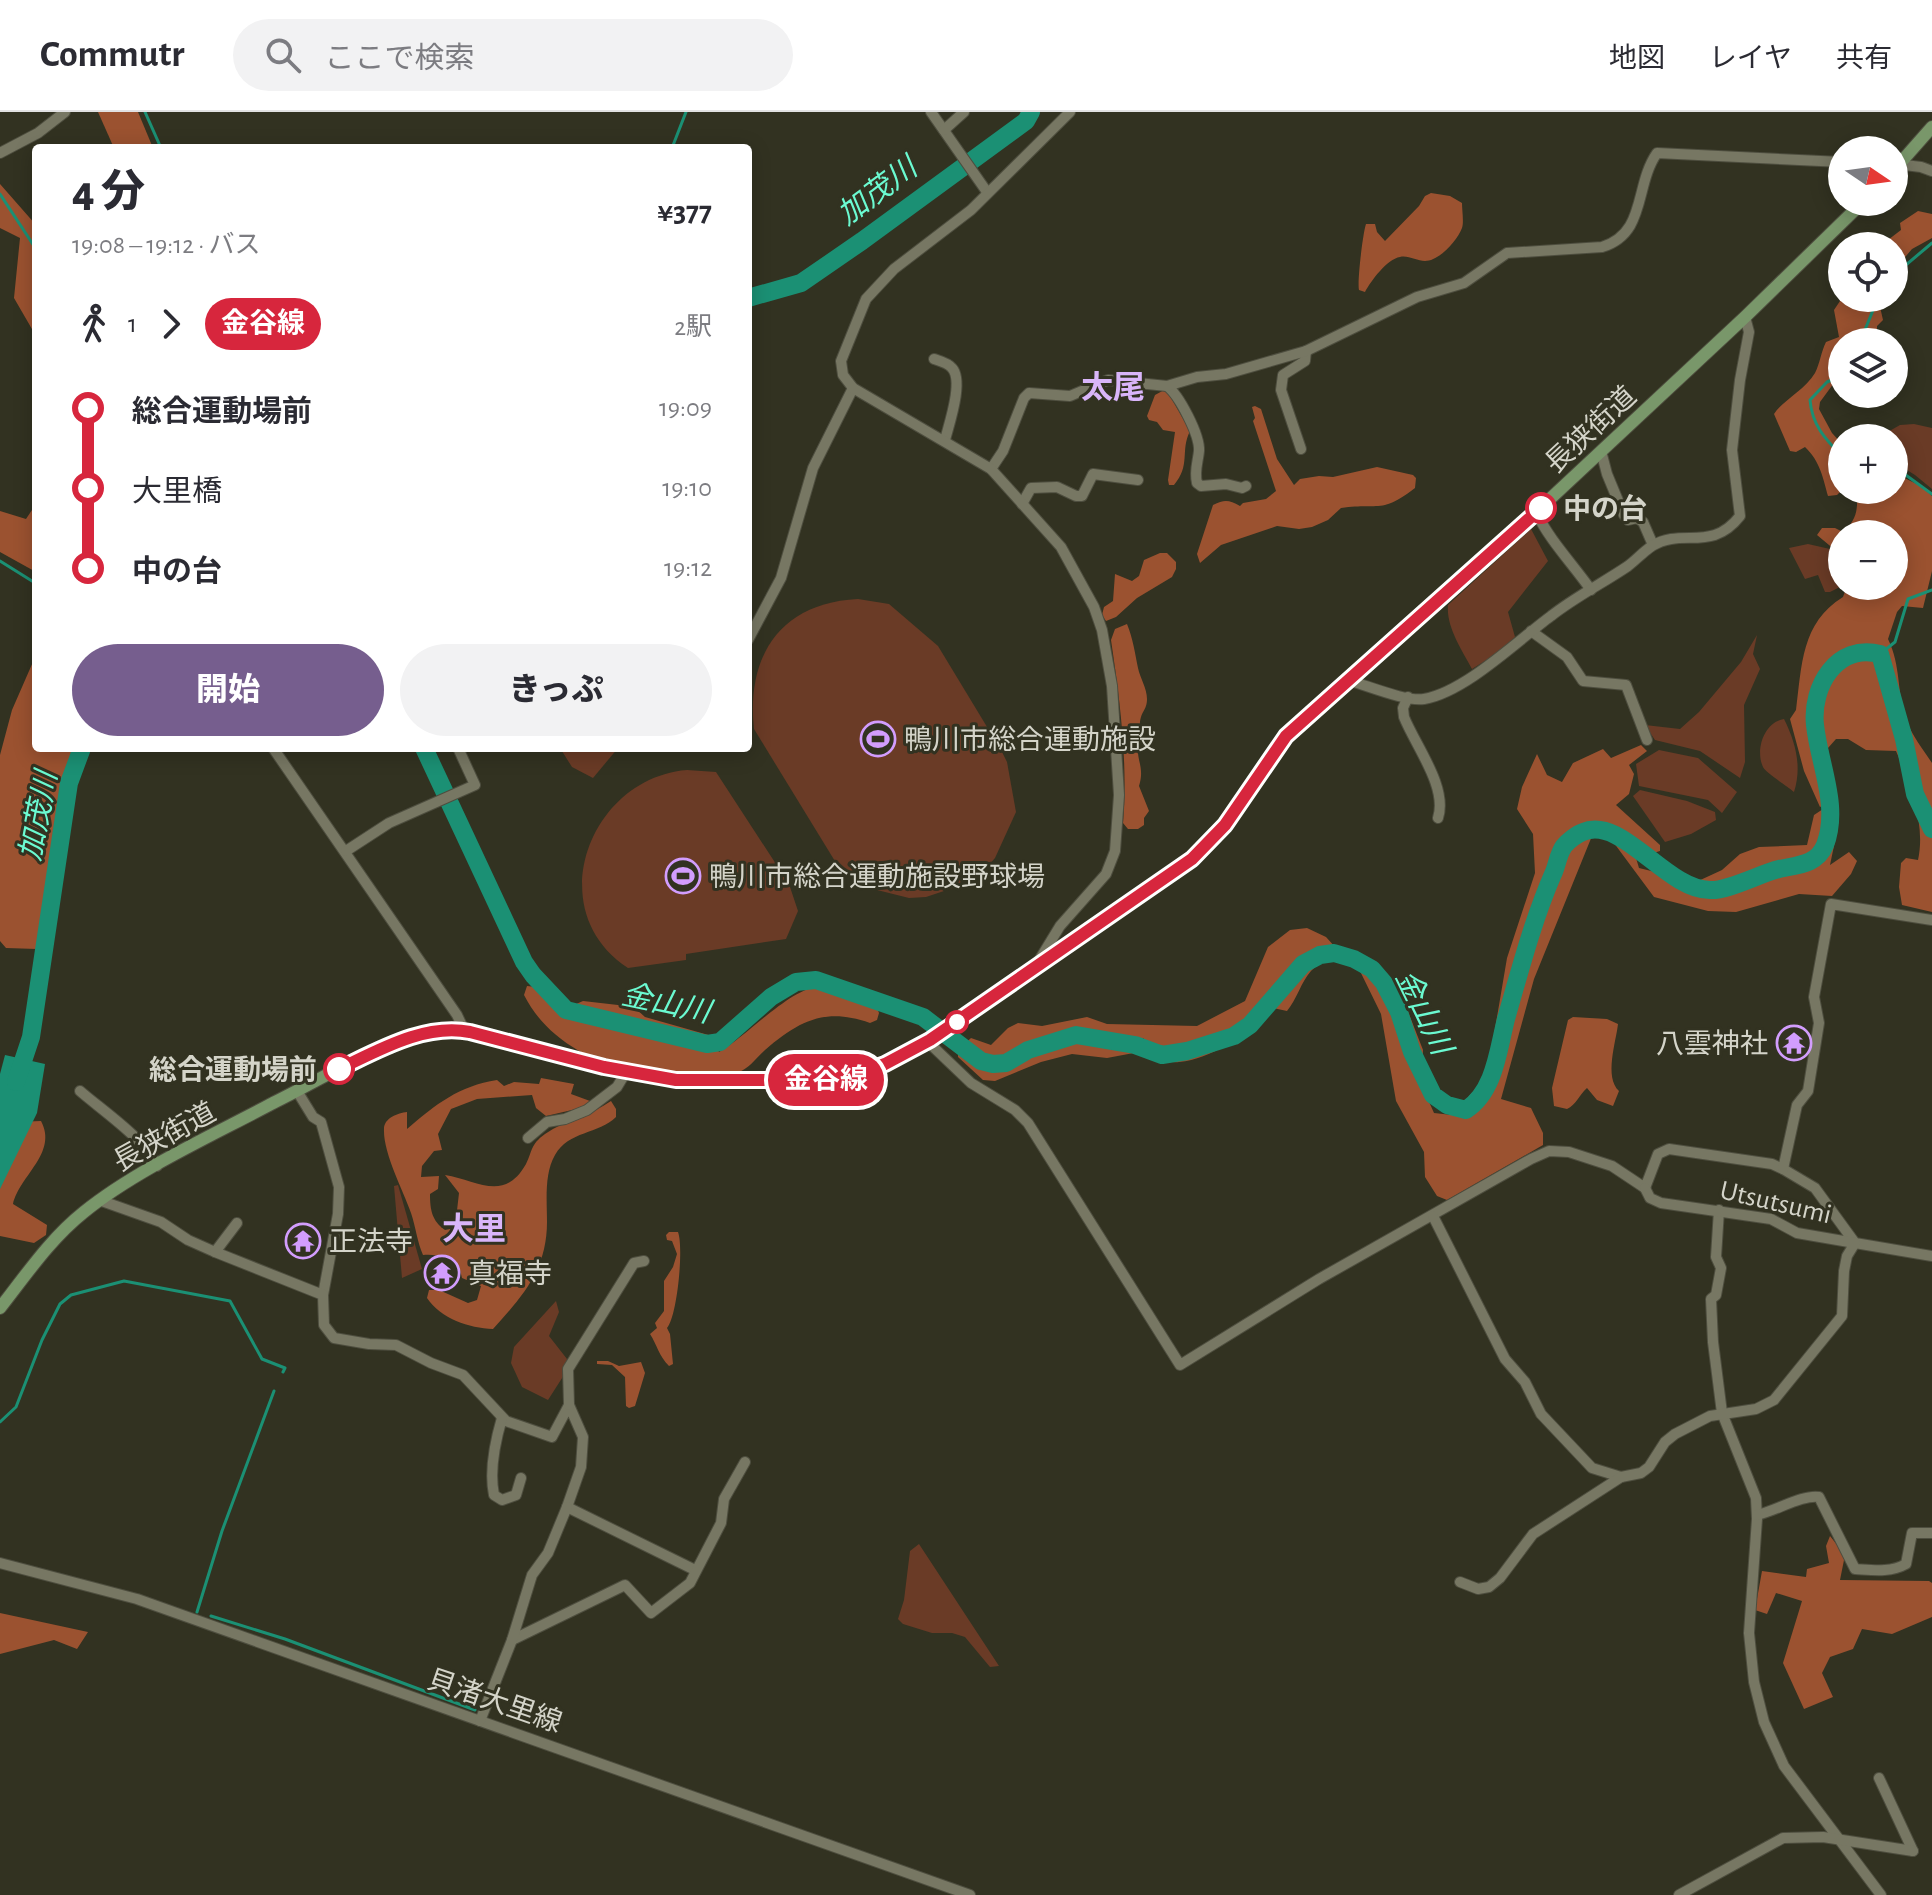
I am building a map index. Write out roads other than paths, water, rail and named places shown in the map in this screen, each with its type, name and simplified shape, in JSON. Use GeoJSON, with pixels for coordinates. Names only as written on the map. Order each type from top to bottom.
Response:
{"type":"FeatureCollection","features":[{"type":"Feature","properties":{"kind":"main road"},"geometry":{"type":"LineString","coordinates":[[1908,153],[1932,127]]}},
{"type":"Feature","properties":{"kind":"main road","name":"長狭街道"},"geometry":{"type":"LineString","coordinates":[[0,1308],[52,1243],[99,1200],[297,1091],[399,1042],[435,1031],[464,1030],[626,1072],[690,1081],[836,1079],[869,1070],[928,1040],[1179,869],[1205,847],[1230,818],[1279,744],[1536,512],[1849,216]]}},
{"type":"Feature","properties":{"kind":"street"},"geometry":{"type":"LineString","coordinates":[[0,153],[38,133],[65,112]]}},
{"type":"Feature","properties":{"kind":"street"},"geometry":{"type":"LineString","coordinates":[[931,112],[987,192]]}},
{"type":"Feature","properties":{"kind":"street"},"geometry":{"type":"LineString","coordinates":[[944,130],[964,112]]}},
{"type":"Feature","properties":{"kind":"street"},"geometry":{"type":"LineString","coordinates":[[1035,967],[1060,926],[1099,883],[1111,863],[1117,839],[1119,795],[1112,686],[1102,630],[1094,607],[1061,547],[991,469],[853,388],[843,375],[841,361],[866,299],[894,269],[971,210],[1070,112]]}},
{"type":"Feature","properties":{"kind":"street"},"geometry":{"type":"LineString","coordinates":[[991,469],[1003,451],[1024,398],[1029,393],[1070,396],[1108,380],[1167,386],[1197,377],[1226,374],[1306,351],[1417,297],[1464,283],[1507,253],[1602,247],[1617,242],[1631,227],[1646,177],[1657,153],[1828,161]]}},
{"type":"Feature","properties":{"kind":"street"},"geometry":{"type":"LineString","coordinates":[[1908,168],[1932,171]]}},
{"type":"Feature","properties":{"kind":"street"},"geometry":{"type":"LineString","coordinates":[[1347,680],[1423,699],[1479,674],[1531,631],[1631,564],[1653,545],[1670,539],[1724,533],[1740,516],[1732,450],[1749,332],[1745,317]]}},
{"type":"Feature","properties":{"kind":"street"},"geometry":{"type":"LineString","coordinates":[[1301,449],[1281,382],[1283,375],[1305,361],[1306,351]]}},
{"type":"Feature","properties":{"kind":"street"},"geometry":{"type":"LineString","coordinates":[[934,359],[952,368],[956,375],[957,387],[945,440]]}},
{"type":"Feature","properties":{"kind":"street"},"geometry":{"type":"LineString","coordinates":[[1167,386],[1175,392],[1194,428],[1199,452],[1195,463],[1197,483],[1201,486],[1246,486]]}},
{"type":"Feature","properties":{"kind":"street"},"geometry":{"type":"LineString","coordinates":[[752,632],[781,578],[813,468],[853,388]]}},
{"type":"Feature","properties":{"kind":"street"},"geometry":{"type":"LineString","coordinates":[[1601,451],[1624,515],[1628,520],[1637,518],[1643,522],[1653,545]]}},
{"type":"Feature","properties":{"kind":"street"},"geometry":{"type":"LineString","coordinates":[[1022,504],[1031,488],[1057,487],[1082,496],[1093,474],[1138,480]]}},
{"type":"Feature","properties":{"kind":"street"},"geometry":{"type":"LineString","coordinates":[[1536,512],[1548,536],[1576,567],[1591,590]]}},
{"type":"Feature","properties":{"kind":"street"},"geometry":{"type":"LineString","coordinates":[[1531,631],[1567,657],[1583,681],[1626,685],[1647,740]]}},
{"type":"Feature","properties":{"kind":"street"},"geometry":{"type":"LineString","coordinates":[[1408,697],[1403,708],[1404,717],[1432,774],[1440,803],[1438,818]]}},
{"type":"Feature","properties":{"kind":"street"},"geometry":{"type":"LineString","coordinates":[[276,752],[346,851],[457,1015],[464,1030]]}},
{"type":"Feature","properties":{"kind":"street"},"geometry":{"type":"LineString","coordinates":[[346,851],[389,823],[475,785],[460,752]]}},
{"type":"Feature","properties":{"kind":"street"},"geometry":{"type":"LineString","coordinates":[[1783,1169],[1797,1105],[1808,1091],[1819,1023],[1814,997],[1831,904],[1932,920]]}},
{"type":"Feature","properties":{"kind":"street","name":"Utsutsumi"},"geometry":{"type":"LineString","coordinates":[[928,1040],[971,1083],[1015,1110],[1028,1123],[1180,1365],[1319,1279],[1549,1151],[1569,1152],[1612,1166],[1645,1188],[1650,1198],[1661,1203],[1771,1219],[1797,1233],[1932,1256]]}},
{"type":"Feature","properties":{"kind":"street"},"geometry":{"type":"LineString","coordinates":[[528,1138],[547,1122],[587,1110],[617,1087],[626,1072]]}},
{"type":"Feature","properties":{"kind":"street"},"geometry":{"type":"LineString","coordinates":[[80,1091],[144,1147],[157,1166]]}},
{"type":"Feature","properties":{"kind":"street"},"geometry":{"type":"LineString","coordinates":[[297,1091],[313,1117],[321,1122],[339,1187],[336,1228],[323,1295],[324,1325],[334,1338],[396,1345],[463,1375],[502,1418],[552,1437],[569,1405]]}},
{"type":"Feature","properties":{"kind":"street"},"geometry":{"type":"LineString","coordinates":[[1460,1582],[1478,1589],[1489,1587],[1500,1578],[1533,1534],[1621,1477],[1641,1473],[1675,1434],[1710,1416],[1756,1409],[1774,1400],[1837,1326],[1842,1316],[1844,1271],[1847,1256],[1855,1243],[1815,1188],[1772,1164],[1669,1149],[1658,1154],[1645,1188]]}},
{"type":"Feature","properties":{"kind":"street"},"geometry":{"type":"LineString","coordinates":[[99,1200],[161,1222],[188,1240],[323,1295]]}},
{"type":"Feature","properties":{"kind":"street"},"geometry":{"type":"LineString","coordinates":[[1719,1210],[1716,1257],[1721,1268],[1716,1295],[1711,1299],[1713,1342],[1722,1413],[1756,1498],[1749,1633],[1754,1682],[1764,1722],[1784,1766],[1881,1895]]}},
{"type":"Feature","properties":{"kind":"street"},"geometry":{"type":"LineString","coordinates":[[1433,1216],[1505,1359],[1525,1382],[1541,1414],[1592,1468],[1621,1477]]}},
{"type":"Feature","properties":{"kind":"street"},"geometry":{"type":"LineString","coordinates":[[215,1252],[237,1223]]}},
{"type":"Feature","properties":{"kind":"street"},"geometry":{"type":"LineString","coordinates":[[480,1721],[512,1640],[532,1575],[548,1553],[581,1467],[583,1437],[569,1405],[568,1369],[634,1263],[644,1261]]}},
{"type":"Feature","properties":{"kind":"street"},"geometry":{"type":"LineString","coordinates":[[502,1418],[494,1462],[494,1495],[502,1500],[516,1495],[521,1478]]}},
{"type":"Feature","properties":{"kind":"street"},"geometry":{"type":"LineString","coordinates":[[512,1640],[625,1585],[651,1613],[690,1583],[721,1523],[724,1499],[745,1462]]}},
{"type":"Feature","properties":{"kind":"street"},"geometry":{"type":"LineString","coordinates":[[1757,1515],[1777,1511],[1810,1495],[1819,1497],[1855,1569],[1878,1571],[1899,1568],[1906,1564],[1912,1533],[1932,1533]]}},
{"type":"Feature","properties":{"kind":"street"},"geometry":{"type":"LineString","coordinates":[[567,1507],[695,1570]]}},
{"type":"Feature","properties":{"kind":"street","name":"貝渚大里線"},"geometry":{"type":"LineString","coordinates":[[0,1563],[137,1599],[970,1895]]}},
{"type":"Feature","properties":{"kind":"street"},"geometry":{"type":"LineString","coordinates":[[1679,1895],[1783,1838],[1838,1839],[1913,1851],[1879,1778]]}},
{"type":"Feature","properties":{"kind":"water"},"geometry":{"type":"Polygon","coordinates":[[[5,1055],[45,1064],[37,1113],[0,1189],[0,1074],[5,1055]]]}},
{"type":"Feature","properties":{"kind":"waterway"},"geometry":{"type":"LineString","coordinates":[[145,112],[159,144]]}},
{"type":"Feature","properties":{"kind":"waterway"},"geometry":{"type":"LineString","coordinates":[[674,144],[686,112]]}},
{"type":"Feature","properties":{"kind":"waterway","name":"加茂川"},"geometry":{"type":"LineString","coordinates":[[752,297],[801,283],[1026,121],[1031,112]]}},
{"type":"Feature","properties":{"kind":"waterway"},"geometry":{"type":"LineString","coordinates":[[0,194],[32,243]]}},
{"type":"Feature","properties":{"kind":"waterway"},"geometry":{"type":"LineString","coordinates":[[1908,263],[1932,243]]}},
{"type":"Feature","properties":{"kind":"waterway"},"geometry":{"type":"LineString","coordinates":[[1866,328],[1872,312]]}},
{"type":"Feature","properties":{"kind":"waterway"},"geometry":{"type":"LineString","coordinates":[[1828,382],[1810,400],[1813,417],[1828,441]]}},
{"type":"Feature","properties":{"kind":"waterway"},"geometry":{"type":"LineString","coordinates":[[1908,477],[1932,494]]}},
{"type":"Feature","properties":{"kind":"waterway"},"geometry":{"type":"LineString","coordinates":[[0,561],[32,581]]}},
{"type":"Feature","properties":{"kind":"waterway"},"geometry":{"type":"LineString","coordinates":[[1880,654],[1895,642],[1908,599],[1932,590]]}},
{"type":"Feature","properties":{"kind":"waterway","name":"金山川"},"geometry":{"type":"LineString","coordinates":[[426,752],[524,962],[566,1010],[707,1044],[720,1042],[771,997],[796,982],[816,980],[923,1017],[981,1061],[993,1064],[1006,1063],[1028,1050],[1076,1035],[1135,1045],[1162,1055],[1187,1051],[1234,1036],[1250,1025],[1303,964],[1320,955],[1334,953],[1372,969],[1384,983],[1433,1095],[1447,1105],[1466,1110],[1476,1102],[1489,1081],[1539,909],[1560,853],[1573,838],[1583,832],[1598,830],[1613,834],[1677,879],[1710,890],[1726,888],[1817,857],[1825,845],[1830,815],[1815,710],[1822,682],[1839,661],[1865,652],[1880,654],[1904,739],[1915,794],[1932,829]]}},
{"type":"Feature","properties":{"kind":"waterway","name":"加茂川"},"geometry":{"type":"LineString","coordinates":[[16,1082],[31,1037],[69,783],[81,752]]}},
{"type":"Feature","properties":{"kind":"waterway"},"geometry":{"type":"LineString","coordinates":[[0,1422],[16,1407],[42,1340],[60,1304],[71,1295],[124,1281],[230,1301],[262,1359],[285,1368],[283,1372]]}},
{"type":"Feature","properties":{"kind":"waterway"},"geometry":{"type":"LineString","coordinates":[[197,1612],[222,1531],[274,1391]]}},
{"type":"Feature","properties":{"kind":"waterway"},"geometry":{"type":"LineString","coordinates":[[211,1616],[285,1639],[475,1710]]}},
{"type":"Feature","properties":{"kind":"place","name":"中の台"},"geometry":{"type":"Point","coordinates":[1541,508]}},
{"type":"Feature","properties":{"kind":"place","name":"鴨川市総合運動施設"},"geometry":{"type":"Point","coordinates":[878,739]}},
{"type":"Feature","properties":{"kind":"place","name":"鴨川市総合運動施設野球場"},"geometry":{"type":"Point","coordinates":[683,876]}},
{"type":"Feature","properties":{"kind":"place","name":"八雲神社"},"geometry":{"type":"Point","coordinates":[1794,1043]}},
{"type":"Feature","properties":{"kind":"place","name":"総合運動場前"},"geometry":{"type":"Point","coordinates":[339,1069]}},
{"type":"Feature","properties":{"kind":"place","name":"正法寺"},"geometry":{"type":"Point","coordinates":[303,1241]}},
{"type":"Feature","properties":{"kind":"place","name":"真福寺"},"geometry":{"type":"Point","coordinates":[442,1273]}},
{"type":"Feature","properties":{"kind":"district","name":"太尾"},"geometry":{"type":"Point","coordinates":[1113,387]}},
{"type":"Feature","properties":{"kind":"district","name":"大里"},"geometry":{"type":"Point","coordinates":[474,1229]}}]}
